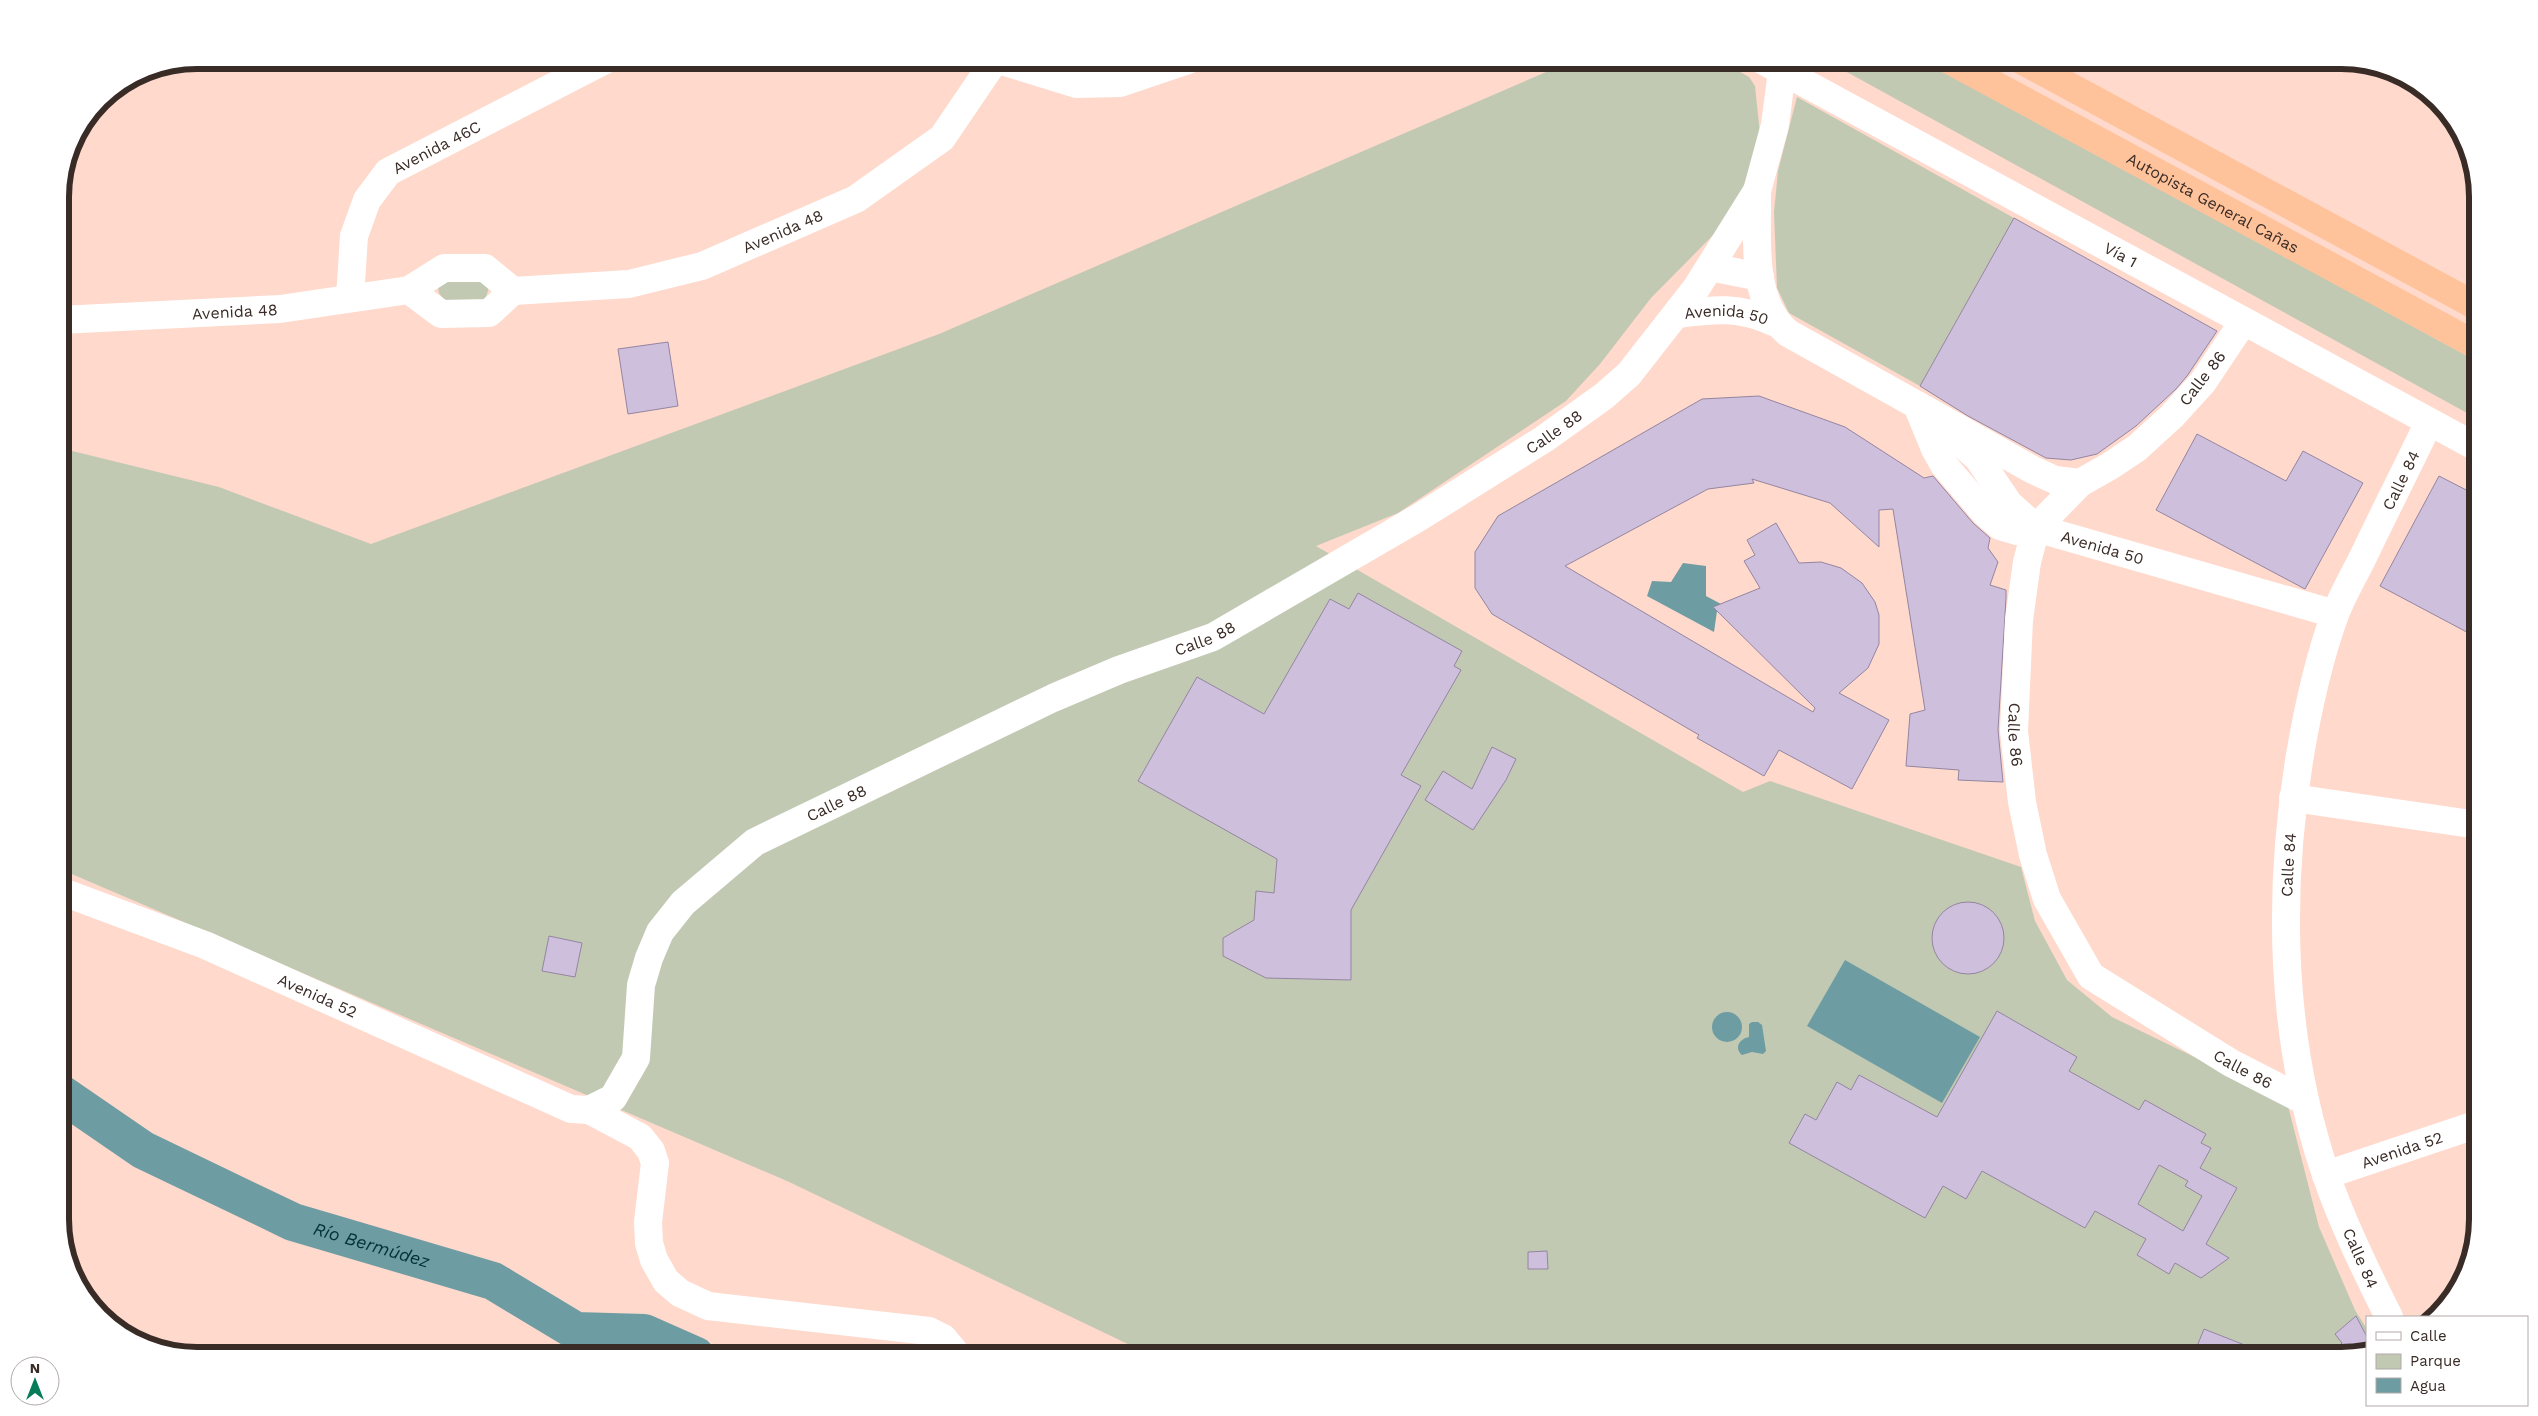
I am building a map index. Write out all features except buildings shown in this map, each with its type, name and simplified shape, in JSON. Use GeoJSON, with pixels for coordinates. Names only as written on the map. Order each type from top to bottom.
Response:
{"type":"FeatureCollection","features":[{"type":"Feature","properties":{"kind":"highway","name":"Autopista General Cañas"},"geometry":{"type":"LineString","coordinates":[[1966,69],[2469,341]]}},
{"type":"Feature","properties":{"kind":"highway","name":"Autopista General Cañas"},"geometry":{"type":"LineString","coordinates":[[2038,69],[2408,270],[2469,300]]}},
{"type":"Feature","properties":{"kind":"street","name":"Avenida 46C"},"geometry":{"type":"LineString","coordinates":[[350,298],[354,236],[367,200],[388,172],[588,69]]}},
{"type":"Feature","properties":{"kind":"street","name":"Avenida 48"},"geometry":{"type":"LineString","coordinates":[[69,320],[280,310],[409,290],[444,268],[485,268],[513,291],[629,284],[702,266],[856,199],[942,138],[991,69]]}},
{"type":"Feature","properties":{"kind":"street"},"geometry":{"type":"LineString","coordinates":[[1027,69],[1077,84],[1120,83],[1161,69]]}},
{"type":"Feature","properties":{"kind":"street","name":"Calle 88"},"geometry":{"type":"LineString","coordinates":[[580,1110],[613,1098],[636,1058],[641,985],[649,958],[660,932],[683,903],[755,842],[1053,698],[1119,670],[1213,637],[1418,518],[1544,439],[1604,396],[1629,374],[1676,314],[1710,267],[1757,191],[1775,125],[1772,69]]}},
{"type":"Feature","properties":{"kind":"street","name":"Vía 1"},"geometry":{"type":"LineString","coordinates":[[1778,69],[2469,443]]}},
{"type":"Feature","properties":{"kind":"street","name":"Avenida 50"},"geometry":{"type":"LineString","coordinates":[[1757,191],[1760,277],[1766,304],[1776,323]]}},
{"type":"Feature","properties":{"kind":"street"},"geometry":{"type":"LineString","coordinates":[[1710,267],[1760,277]]}},
{"type":"Feature","properties":{"kind":"street"},"geometry":{"type":"LineString","coordinates":[[409,290],[441,314],[490,313],[513,291]]}},
{"type":"Feature","properties":{"kind":"street","name":"Avenida 50"},"geometry":{"type":"LineString","coordinates":[[1676,314],[1716,308],[1740,310],[1776,323],[1788,333],[2033,470],[2055,480],[2080,483]]}},
{"type":"Feature","properties":{"kind":"street","name":"Calle 86"},"geometry":{"type":"LineString","coordinates":[[2244,322],[2203,382],[2172,416],[2137,448],[2080,483],[2036,528],[2027,562],[2019,620],[2014,731],[2026,820],[2033,855],[2048,899],[2091,976],[2231,1063],[2305,1101]]}},
{"type":"Feature","properties":{"kind":"street","name":"Avenida 50"},"geometry":{"type":"LineString","coordinates":[[1917,405],[1978,458],[2009,504],[2036,528],[2335,614]]}},
{"type":"Feature","properties":{"kind":"street","name":"Calle 84"},"geometry":{"type":"LineString","coordinates":[[2388,1316],[2364,1269],[2326,1175],[2305,1101],[2293,1034],[2285,946],[2286,860],[2293,798],[2320,659],[2335,614],[2430,422]]}},
{"type":"Feature","properties":{"kind":"street"},"geometry":{"type":"LineString","coordinates":[[2293,798],[2469,824]]}},
{"type":"Feature","properties":{"kind":"street","name":"Avenida 52"},"geometry":{"type":"LineString","coordinates":[[69,894],[205,945],[640,1137],[651,1151],[655,1164],[648,1222],[649,1243],[654,1260],[666,1281],[680,1293],[708,1306],[929,1330],[943,1338],[950,1347]]}},
{"type":"Feature","properties":{"kind":"street","name":"Avenida 52"},"geometry":{"type":"LineString","coordinates":[[2326,1175],[2469,1127]]}},
{"type":"Feature","properties":{"kind":"green space"},"geometry":{"type":"Polygon","coordinates":[[[1553,69],[1735,69],[1749,77],[1755,86],[1760,134],[1749,186],[1725,223],[1651,298],[1600,364],[1566,401],[1398,513],[1316,546],[1743,792],[1770,781],[2021,867],[2035,921],[2067,980],[2112,1017],[2287,1102],[2319,1227],[2355,1310],[2366,1327],[2366,1344],[2341,1347],[1134,1347],[787,1181],[69,873],[69,450],[219,487],[371,544],[939,334],[1553,69]]]}},
{"type":"Feature","properties":{"kind":"green space"},"geometry":{"type":"Polygon","coordinates":[[[1841,69],[1945,69],[2469,357],[2469,414],[1841,69]]]}},
{"type":"Feature","properties":{"kind":"green space"},"geometry":{"type":"Polygon","coordinates":[[[1797,97],[2014,218],[1920,386],[1789,313],[1777,288],[1774,212],[1778,171],[1797,97]]]}},
{"type":"Feature","properties":{"kind":"green space"},"geometry":{"type":"Polygon","coordinates":[[[450,273],[490,284],[484,304],[445,301],[439,293],[438,286],[450,273]]]}},
{"type":"Feature","properties":{"kind":"water"},"geometry":{"type":"Polygon","coordinates":[[[1683,563],[1706,566],[1706,596],[1721,604],[1717,611],[1714,632],[1647,596],[1652,581],[1671,582],[1683,563]]]}},
{"type":"Feature","properties":{"kind":"water"},"geometry":{"type":"Polygon","coordinates":[[[1845,960],[1980,1037],[1942,1103],[1807,1026],[1845,960]]]}},
{"type":"Feature","properties":{"kind":"water"},"geometry":{"type":"Polygon","coordinates":[[[1727,1012],[1733,1013],[1741,1021],[1741,1033],[1733,1041],[1727,1042],[1721,1041],[1713,1033],[1712,1027],[1713,1021],[1721,1013],[1727,1012]]]}},
{"type":"Feature","properties":{"kind":"water"},"geometry":{"type":"Polygon","coordinates":[[[1758,1022],[1762,1025],[1766,1051],[1763,1054],[1752,1052],[1742,1055],[1738,1047],[1740,1042],[1749,1037],[1749,1024],[1758,1022]]]}},
{"type":"Feature","properties":{"kind":"waterway","name":"Río Bermúdez"},"geometry":{"type":"LineString","coordinates":[[69,1099],[143,1150],[293,1222],[493,1281],[576,1331],[644,1333],[676,1347]]}}]}
